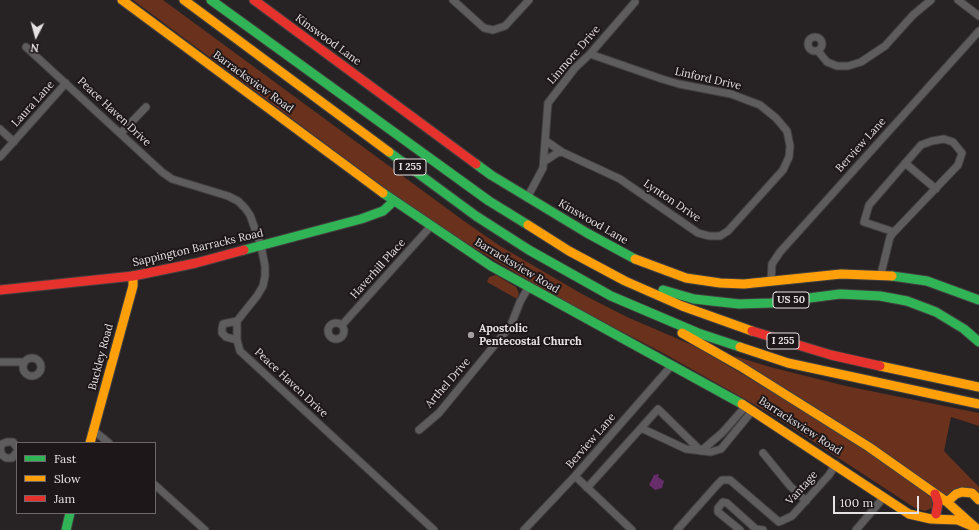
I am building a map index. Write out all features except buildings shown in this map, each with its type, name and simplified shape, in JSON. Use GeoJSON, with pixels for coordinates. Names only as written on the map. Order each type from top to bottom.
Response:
{"type":"FeatureCollection","features":[{"type":"Feature","properties":{"kind":"main road","name":"Barracksview Road"},"geometry":{"type":"LineString","coordinates":[[122,0],[394,201],[528,288],[750,408],[909,514],[923,517],[958,520],[977,529]]}},
{"type":"Feature","properties":{"kind":"main road","name":"I 255"},"geometry":{"type":"LineString","coordinates":[[184,0],[502,233],[556,266],[611,296],[672,323],[728,344],[788,363],[979,404]]}},
{"type":"Feature","properties":{"kind":"main road","name":"I 255"},"geometry":{"type":"LineString","coordinates":[[211,0],[489,201],[542,236],[596,267],[682,306],[770,338],[831,355],[979,387]]}},
{"type":"Feature","properties":{"kind":"main road","name":"Kinswood Lane"},"geometry":{"type":"LineString","coordinates":[[254,0],[491,175],[614,249],[642,263],[664,272],[686,278],[720,283],[744,284],[841,274],[881,274],[927,281],[979,300]]}},
{"type":"Feature","properties":{"kind":"main road","name":"Sappington Barracks Road"},"geometry":{"type":"LineString","coordinates":[[0,290],[133,276],[196,263],[379,213],[394,201]]}},
{"type":"Feature","properties":{"kind":"main road","name":"US 50"},"geometry":{"type":"LineString","coordinates":[[596,267],[681,296],[727,303],[763,303],[852,294],[893,298],[916,304],[940,315],[964,329],[979,342]]}},
{"type":"Feature","properties":{"kind":"main road","name":"Buckley Road"},"geometry":{"type":"LineString","coordinates":[[90,442],[128,304],[133,276]]}},
{"type":"Feature","properties":{"kind":"main road"},"geometry":{"type":"LineString","coordinates":[[672,323],[684,336],[740,366],[869,447],[947,502],[977,529]]}},
{"type":"Feature","properties":{"kind":"main road"},"geometry":{"type":"LineString","coordinates":[[923,517],[936,514],[956,494],[962,492],[972,493],[979,500]]}},
{"type":"Feature","properties":{"kind":"main road"},"geometry":{"type":"LineString","coordinates":[[935,494],[938,503],[936,514]]}},
{"type":"Feature","properties":{"kind":"main road"},"geometry":{"type":"LineString","coordinates":[[66,530],[70,514]]}},
{"type":"Feature","properties":{"kind":"street"},"geometry":{"type":"LineString","coordinates":[[453,0],[484,28],[493,30],[506,26],[529,0]]}},
{"type":"Feature","properties":{"kind":"street"},"geometry":{"type":"LineString","coordinates":[[818,51],[827,62],[837,66],[848,66],[861,62],[885,46],[913,14],[931,0]]}},
{"type":"Feature","properties":{"kind":"street"},"geometry":{"type":"LineString","coordinates":[[958,0],[979,16]]}},
{"type":"Feature","properties":{"kind":"street","name":"Linmore Drive"},"geometry":{"type":"LineString","coordinates":[[527,198],[543,168],[545,161],[546,116],[548,104],[575,68],[590,54],[635,2]]}},
{"type":"Feature","properties":{"kind":"street","name":"Berview Lane"},"geometry":{"type":"LineString","coordinates":[[771,281],[772,264],[780,252],[979,31]]}},
{"type":"Feature","properties":{"kind":"street","name":"Peace Haven Drive"},"geometry":{"type":"LineString","coordinates":[[26,47],[172,179],[217,191],[238,201],[250,215],[261,246],[265,266],[263,286],[258,296],[237,321],[237,340],[240,351],[434,530]]}},
{"type":"Feature","properties":{"kind":"street","name":"Linford Drive"},"geometry":{"type":"LineString","coordinates":[[590,54],[662,80],[731,94],[760,105],[776,118],[787,131],[790,146],[789,157]]}},
{"type":"Feature","properties":{"kind":"street","name":"Laura Lane"},"geometry":{"type":"LineString","coordinates":[[0,157],[66,83]]}},
{"type":"Feature","properties":{"kind":"street"},"geometry":{"type":"LineString","coordinates":[[121,134],[146,107]]}},
{"type":"Feature","properties":{"kind":"street"},"geometry":{"type":"LineString","coordinates":[[0,130],[14,142]]}},
{"type":"Feature","properties":{"kind":"street"},"geometry":{"type":"LineString","coordinates":[[881,274],[890,237],[958,165],[962,153],[957,146],[944,139],[921,144],[869,205],[864,222],[894,232]]}},
{"type":"Feature","properties":{"kind":"street","name":"Lynton Drive"},"geometry":{"type":"LineString","coordinates":[[546,141],[562,152],[614,176],[698,233],[709,236],[720,236],[728,231],[776,179],[783,170],[789,157]]}},
{"type":"Feature","properties":{"kind":"street"},"geometry":{"type":"LineString","coordinates":[[545,161],[557,153],[562,152]]}},
{"type":"Feature","properties":{"kind":"street"},"geometry":{"type":"LineString","coordinates":[[905,163],[936,189]]}},
{"type":"Feature","properties":{"kind":"street","name":"Haverhill Place"},"geometry":{"type":"LineString","coordinates":[[342,325],[431,226]]}},
{"type":"Feature","properties":{"kind":"street","name":"Arthel Drive"},"geometry":{"type":"LineString","coordinates":[[419,430],[439,413],[511,325],[520,302],[528,288]]}},
{"type":"Feature","properties":{"kind":"street"},"geometry":{"type":"LineString","coordinates":[[237,321],[223,324],[222,333],[226,337],[237,340]]}},
{"type":"Feature","properties":{"kind":"street"},"geometry":{"type":"LineString","coordinates":[[0,362],[24,362]]}},
{"type":"Feature","properties":{"kind":"street","name":"Berview Lane"},"geometry":{"type":"LineString","coordinates":[[524,530],[575,476],[672,365]]}},
{"type":"Feature","properties":{"kind":"street"},"geometry":{"type":"LineString","coordinates":[[587,488],[658,408],[701,452]]}},
{"type":"Feature","properties":{"kind":"street"},"geometry":{"type":"LineString","coordinates":[[701,452],[750,408]]}},
{"type":"Feature","properties":{"kind":"street"},"geometry":{"type":"LineString","coordinates":[[641,428],[686,449],[701,452]]}},
{"type":"Feature","properties":{"kind":"street"},"geometry":{"type":"LineString","coordinates":[[93,430],[108,442]]}},
{"type":"Feature","properties":{"kind":"street"},"geometry":{"type":"LineString","coordinates":[[16,446],[13,442],[7,442],[2,444],[0,449],[2,455],[6,458],[12,458],[16,453]]}},
{"type":"Feature","properties":{"kind":"street"},"geometry":{"type":"LineString","coordinates":[[763,453],[790,486],[806,501]]}},
{"type":"Feature","properties":{"kind":"street","name":"Vantage"},"geometry":{"type":"LineString","coordinates":[[677,530],[722,480],[730,480],[779,522],[792,516],[836,464]]}},
{"type":"Feature","properties":{"kind":"street"},"geometry":{"type":"LineString","coordinates":[[575,476],[632,530]]}},
{"type":"Feature","properties":{"kind":"street"},"geometry":{"type":"LineString","coordinates":[[156,486],[205,530]]}},
{"type":"Feature","properties":{"kind":"street"},"geometry":{"type":"LineString","coordinates":[[856,530],[884,497]]}},
{"type":"Feature","properties":{"kind":"street"},"geometry":{"type":"LineString","coordinates":[[740,530],[718,512],[718,508],[724,502],[758,530]]}},
{"type":"Feature","properties":{"kind":"shaded area"},"geometry":{"type":"Polygon","coordinates":[[[133,0],[163,0],[500,246],[582,294],[627,317],[699,348],[853,441],[932,498],[932,508],[925,511],[915,508],[771,414],[663,353],[566,303],[456,237],[413,209],[133,0]]]}},
{"type":"Feature","properties":{"kind":"shaded area"},"geometry":{"type":"Polygon","coordinates":[[[496,275],[516,287],[519,293],[517,299],[487,282],[489,277],[496,275]]]}},
{"type":"Feature","properties":{"kind":"shaded area"},"geometry":{"type":"Polygon","coordinates":[[[731,355],[770,367],[846,386],[979,413],[979,426],[951,417],[944,451],[979,487],[979,493],[973,489],[965,487],[958,488],[946,497],[731,355]]]}},
{"type":"Feature","properties":{"kind":"shaded area"},"geometry":{"type":"Polygon","coordinates":[[[659,474],[658,477],[664,481],[662,488],[655,490],[649,485],[654,475],[659,474]]]}},
{"type":"Feature","properties":{"kind":"traffic: fast"},"geometry":{"type":"LineString","coordinates":[[211,0],[489,201],[528,225]]}},
{"type":"Feature","properties":{"kind":"traffic: fast"},"geometry":{"type":"LineString","coordinates":[[389,152],[476,216],[529,250],[611,296],[698,333],[740,347]]}},
{"type":"Feature","properties":{"kind":"traffic: fast"},"geometry":{"type":"LineString","coordinates":[[476,164],[491,175],[587,233],[635,259]]}},
{"type":"Feature","properties":{"kind":"traffic: fast"},"geometry":{"type":"LineString","coordinates":[[383,193],[491,266],[742,404]]}},
{"type":"Feature","properties":{"kind":"traffic: fast"},"geometry":{"type":"LineString","coordinates":[[244,250],[361,219],[383,211],[394,201]]}},
{"type":"Feature","properties":{"kind":"traffic: fast"},"geometry":{"type":"LineString","coordinates":[[892,276],[927,281],[979,300]]}},
{"type":"Feature","properties":{"kind":"traffic: fast"},"geometry":{"type":"LineString","coordinates":[[663,290],[694,299],[739,304],[771,303],[840,294],[880,296],[907,301],[936,312],[964,329],[979,342]]}},
{"type":"Feature","properties":{"kind":"traffic: fast"},"geometry":{"type":"LineString","coordinates":[[66,530],[70,514]]}},
{"type":"Feature","properties":{"kind":"traffic: slow"},"geometry":{"type":"LineString","coordinates":[[122,0],[383,193]]}},
{"type":"Feature","properties":{"kind":"traffic: slow"},"geometry":{"type":"LineString","coordinates":[[184,0],[389,152]]}},
{"type":"Feature","properties":{"kind":"traffic: slow"},"geometry":{"type":"LineString","coordinates":[[528,225],[569,251],[625,281],[682,306],[752,331]]}},
{"type":"Feature","properties":{"kind":"traffic: slow"},"geometry":{"type":"LineString","coordinates":[[635,259],[686,278],[720,283],[744,284],[841,274],[892,276]]}},
{"type":"Feature","properties":{"kind":"traffic: slow"},"geometry":{"type":"LineString","coordinates":[[90,442],[133,286],[133,276]]}},
{"type":"Feature","properties":{"kind":"traffic: slow"},"geometry":{"type":"LineString","coordinates":[[682,333],[740,366],[869,447],[947,502]]}},
{"type":"Feature","properties":{"kind":"traffic: slow"},"geometry":{"type":"LineString","coordinates":[[740,347],[788,363],[979,404]]}},
{"type":"Feature","properties":{"kind":"traffic: slow"},"geometry":{"type":"LineString","coordinates":[[880,366],[979,387]]}},
{"type":"Feature","properties":{"kind":"traffic: slow"},"geometry":{"type":"LineString","coordinates":[[742,404],[909,514],[931,519],[958,520],[972,526]]}},
{"type":"Feature","properties":{"kind":"traffic: slow"},"geometry":{"type":"LineString","coordinates":[[978,530],[947,502],[956,494],[962,492],[972,493],[979,500]]}},
{"type":"Feature","properties":{"kind":"traffic: jam"},"geometry":{"type":"LineString","coordinates":[[254,0],[476,164]]}},
{"type":"Feature","properties":{"kind":"traffic: jam"},"geometry":{"type":"LineString","coordinates":[[0,290],[133,276],[196,263],[244,250]]}},
{"type":"Feature","properties":{"kind":"traffic: jam"},"geometry":{"type":"LineString","coordinates":[[752,331],[831,355],[880,366]]}},
{"type":"Feature","properties":{"kind":"traffic: jam"},"geometry":{"type":"LineString","coordinates":[[935,494],[938,503],[936,514]]}},
{"type":"Feature","properties":{"kind":"place","name":"Apostolic Pentecostal Church"},"geometry":{"type":"Point","coordinates":[471,335]}}]}
